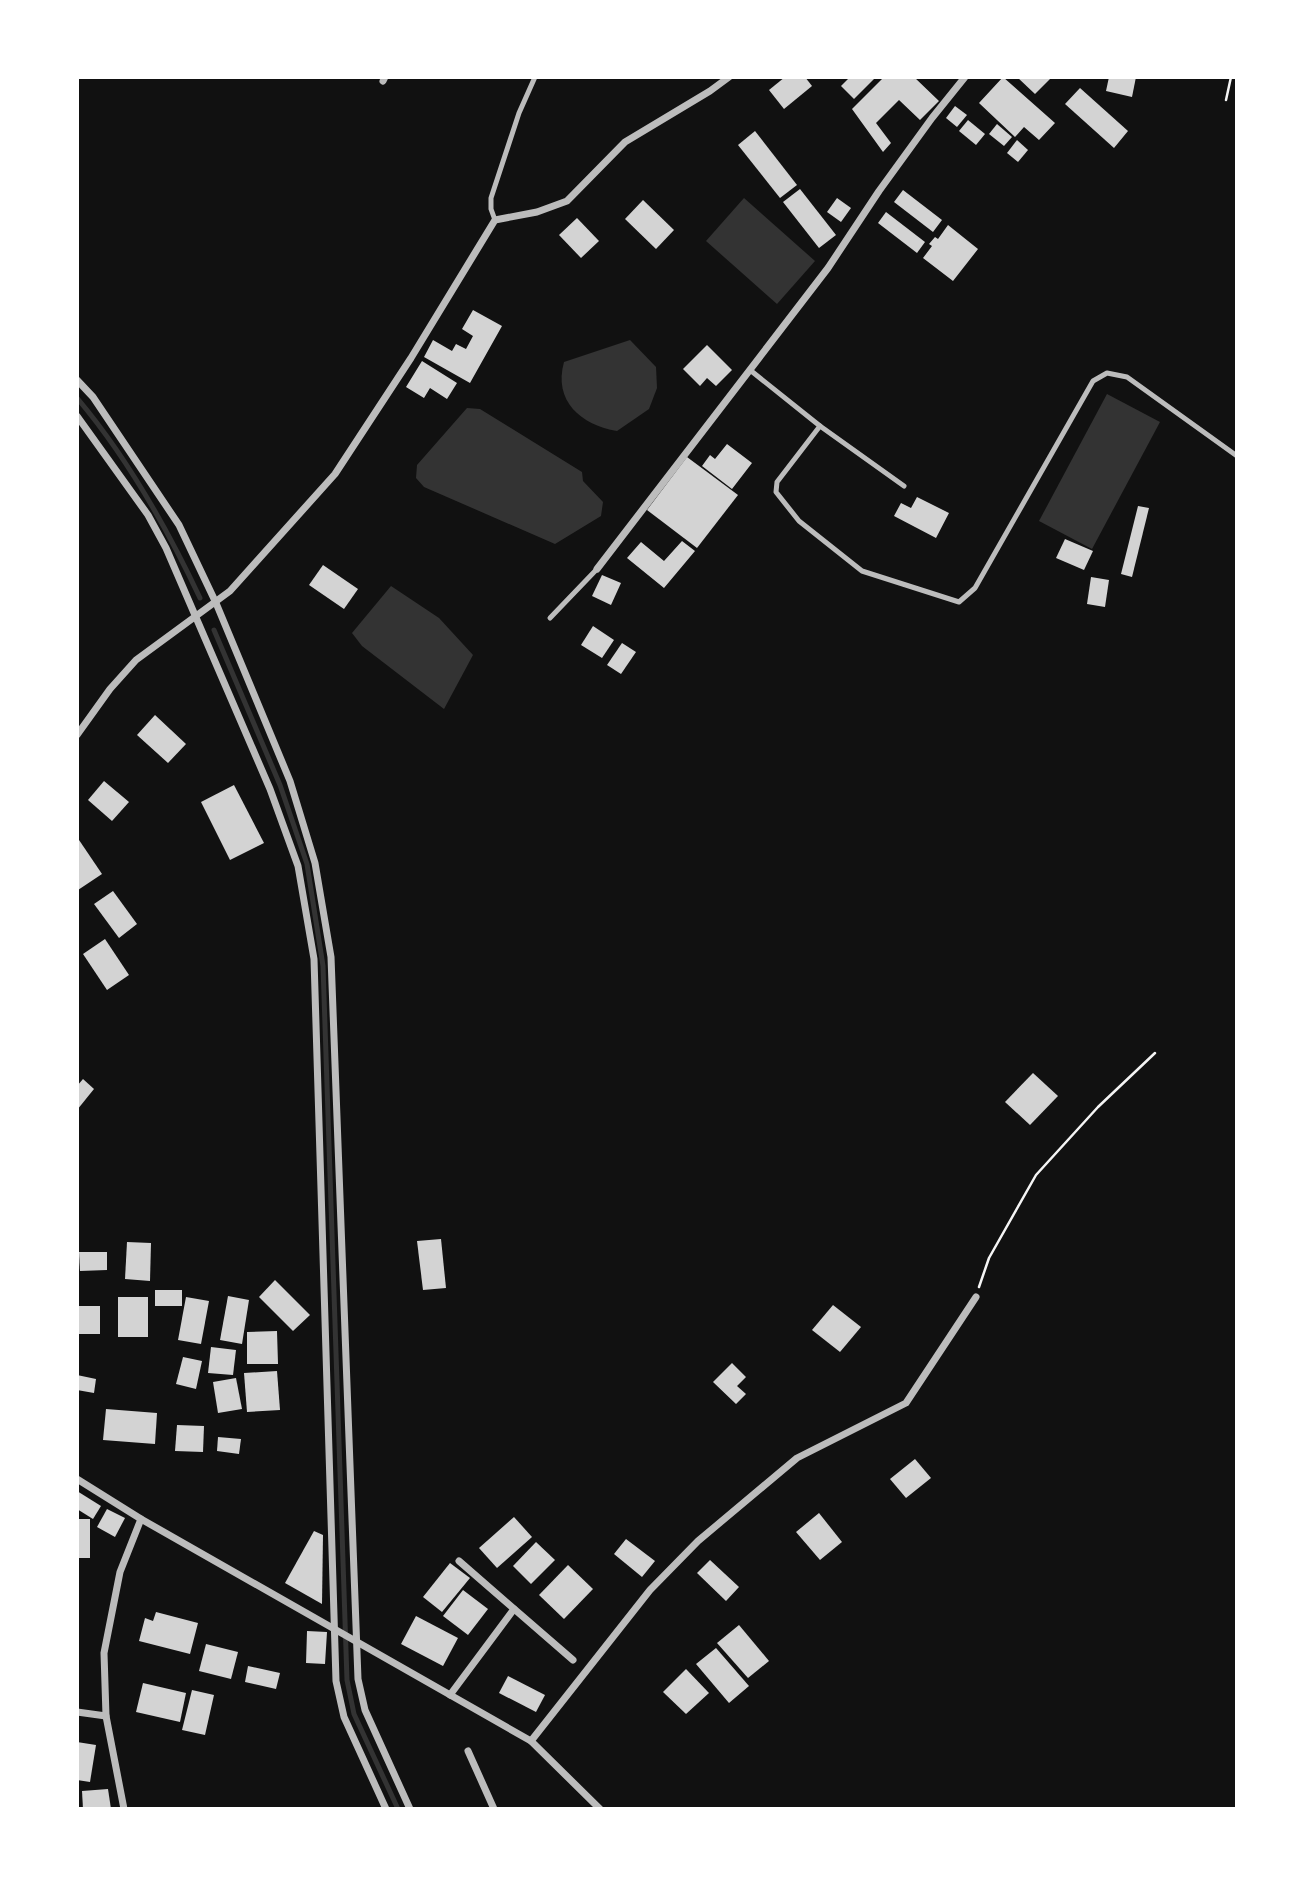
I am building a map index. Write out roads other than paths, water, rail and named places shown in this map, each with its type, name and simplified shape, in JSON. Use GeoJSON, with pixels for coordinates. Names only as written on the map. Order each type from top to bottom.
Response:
{"type":"FeatureCollection","features":[{"type":"Feature","properties":{"kind":"street"},"geometry":{"type":"LineString","coordinates":[[77,735],[110,689],[136,660],[230,591],[335,474],[411,358],[495,220],[508,220],[567,201],[625,142],[729,77]]}},
{"type":"Feature","properties":{"kind":"street"},"geometry":{"type":"LineString","coordinates":[[597,569],[828,268],[879,191],[965,77]]}},
{"type":"Feature","properties":{"kind":"street"},"geometry":{"type":"LineString","coordinates":[[77,380],[93,397],[179,525],[216,603],[290,781],[315,863],[331,957],[354,1641],[365,1710],[410,1809]]}},
{"type":"Feature","properties":{"kind":"street"},"geometry":{"type":"LineString","coordinates":[[77,416],[148,515],[197,615],[270,789],[298,866],[314,959],[337,1681],[344,1717],[386,1809]]}},
{"type":"Feature","properties":{"kind":"street"},"geometry":{"type":"LineString","coordinates":[[531,1741],[650,1590],[698,1541],[797,1458],[906,1403],[976,1297]]}},
{"type":"Feature","properties":{"kind":"street"},"geometry":{"type":"LineString","coordinates":[[77,1479],[531,1741],[600,1809]]}},
{"type":"Feature","properties":{"kind":"street"},"geometry":{"type":"LineString","coordinates":[[124,1809],[106,1716],[104,1653],[120,1572],[141,1518]]}},
{"type":"Feature","properties":{"kind":"street"},"geometry":{"type":"LineString","coordinates":[[459,1561],[573,1660]]}},
{"type":"Feature","properties":{"kind":"street"},"geometry":{"type":"LineString","coordinates":[[450,1695],[514,1609]]}},
{"type":"Feature","properties":{"kind":"street"},"geometry":{"type":"LineString","coordinates":[[77,1712],[106,1716]]}},
{"type":"Feature","properties":{"kind":"street"},"geometry":{"type":"LineString","coordinates":[[468,1751],[494,1809]]}},
{"type":"Feature","properties":{"kind":"lane"},"geometry":{"type":"LineString","coordinates":[[495,220],[491,198],[534,77]]}},
{"type":"Feature","properties":{"kind":"lane"},"geometry":{"type":"LineString","coordinates":[[750,370],[820,426],[904,486]]}},
{"type":"Feature","properties":{"kind":"lane"},"geometry":{"type":"LineString","coordinates":[[820,426],[777,482],[776,492],[799,522],[862,571],[959,602],[975,588],[1093,381],[1107,373],[1127,377],[1237,456]]}},
{"type":"Feature","properties":{"kind":"lane"},"geometry":{"type":"LineString","coordinates":[[550,618],[597,569]]}},
{"type":"Feature","properties":{"kind":"waterway"},"geometry":{"type":"LineString","coordinates":[[77,398],[113,444],[145,494],[200,598]]}},
{"type":"Feature","properties":{"kind":"waterway"},"geometry":{"type":"LineString","coordinates":[[214,630],[280,785],[307,864],[323,966],[347,1680],[354,1714],[398,1809]]}}]}
